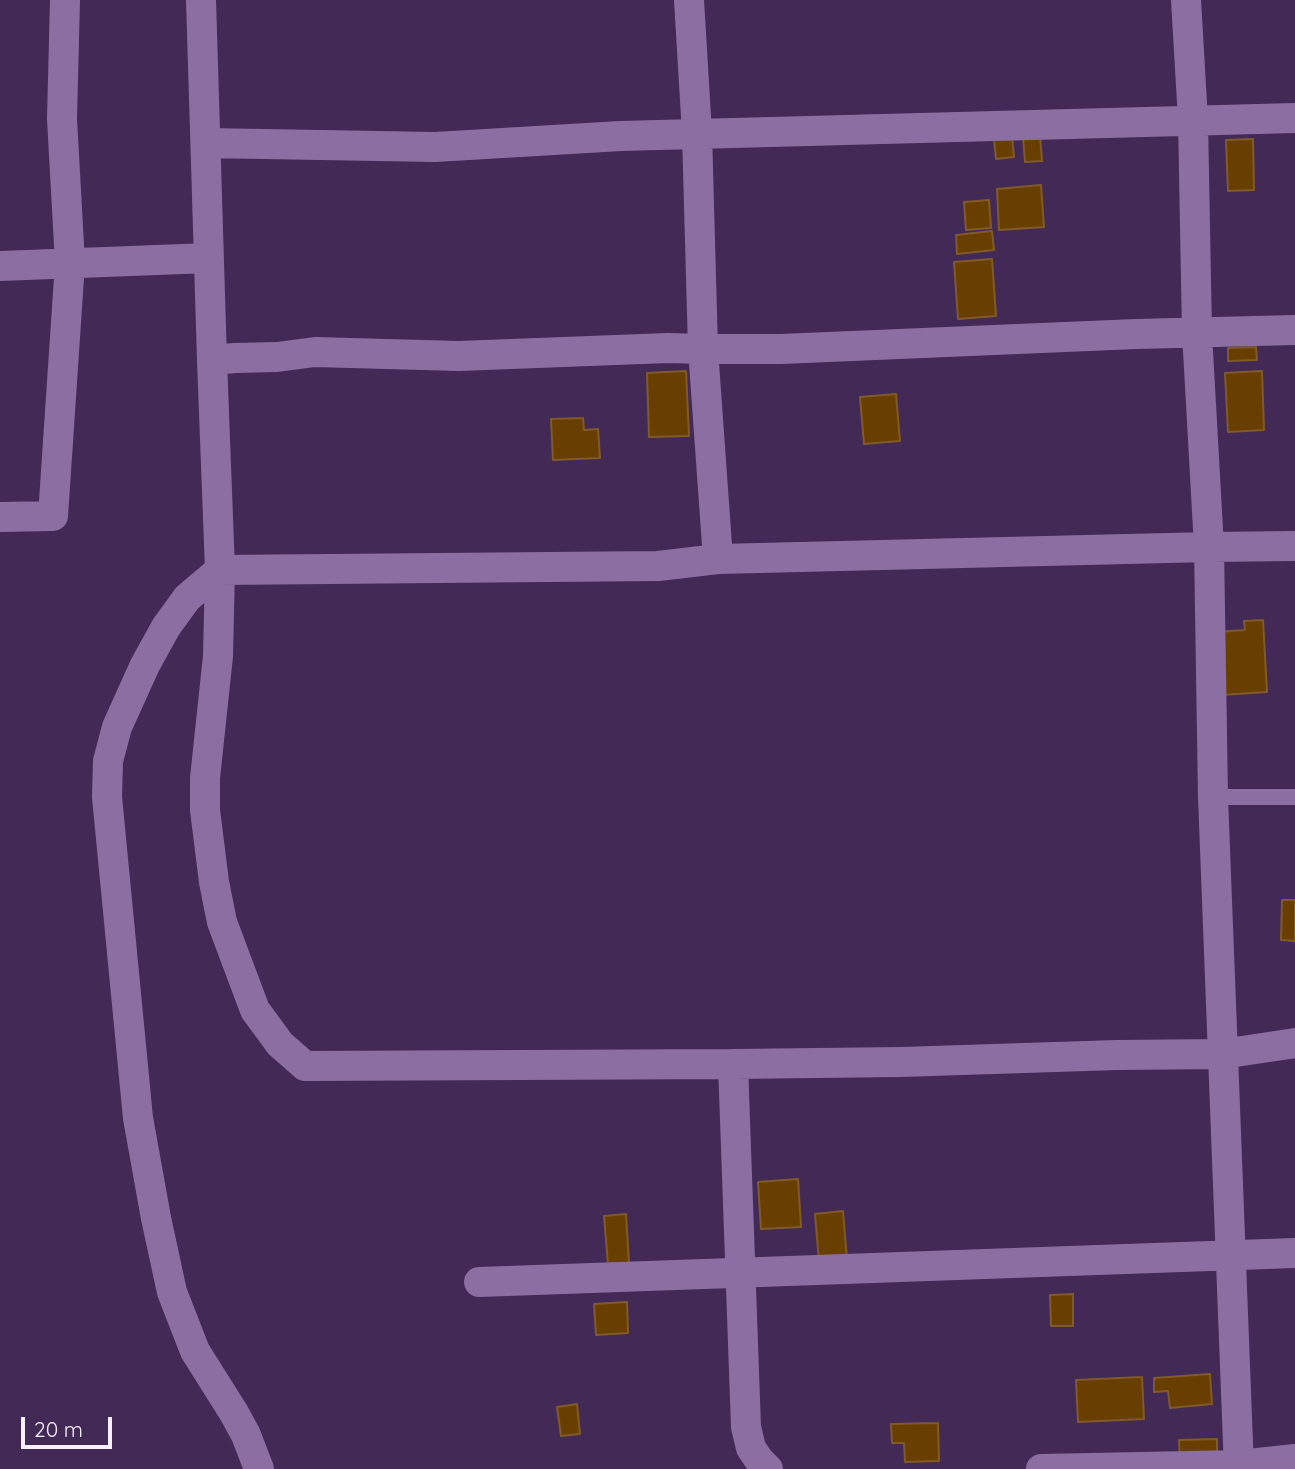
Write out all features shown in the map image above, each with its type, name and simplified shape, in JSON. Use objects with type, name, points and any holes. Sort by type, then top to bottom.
[{"type":"street","points":[[0,517],[53,516],[70,263],[62,119],[65,0]]},
{"type":"street","points":[[201,0],[220,570],[218,656],[205,778],[208,841],[222,922],[255,1010],[280,1044],[305,1066],[733,1064],[1222,1054],[1295,1043]]},
{"type":"street","points":[[689,0],[697,133],[703,349],[718,559]]},
{"type":"street","points":[[1186,0],[1197,333],[1209,547],[1213,797],[1239,1467]]},
{"type":"street","points":[[206,143],[435,147],[697,133],[1295,118]]},
{"type":"street","points":[[0,266],[209,258]]},
{"type":"street","points":[[212,360],[315,352],[459,356],[668,348],[781,349],[1295,330]]},
{"type":"street","points":[[259,1469],[246,1435],[195,1351],[173,1292],[161,1243],[138,1118],[107,797],[108,761],[117,727],[145,665],[166,627],[187,598],[220,570],[658,566],[718,559],[1295,546]]},
{"type":"street","points":[[733,1064],[746,1427],[751,1448],[768,1469]]},
{"type":"street","points":[[479,1282],[1295,1252]]},
{"type":"street","points":[[1041,1469],[1239,1467],[1295,1459]]},
{"type":"lane","points":[[1213,797],[1295,797]]},
{"type":"building","points":[[1040,136],[1042,161],[1025,162],[1023,137]]},
{"type":"building","points":[[1012,137],[1014,157],[996,159],[994,139]]},
{"type":"building","points":[[1253,139],[1254,190],[1228,191],[1226,140]]},
{"type":"building","points":[[1041,185],[1044,227],[999,230],[997,189]]},
{"type":"building","points":[[989,200],[991,228],[966,230],[964,202]]},
{"type":"building","points":[[992,231],[994,250],[957,254],[956,235]]},
{"type":"building","points":[[992,259],[996,316],[958,319],[954,262]]},
{"type":"building","points":[[1256,347],[1257,360],[1228,361],[1228,348]]},
{"type":"building","points":[[686,371],[689,436],[649,437],[647,373]]},
{"type":"building","points":[[1262,371],[1264,430],[1228,432],[1225,373]]},
{"type":"building","points":[[896,394],[900,441],[864,444],[860,397]]},
{"type":"building","points":[[583,418],[584,430],[598,429],[600,458],[553,460],[551,419]]},
{"type":"building","points":[[1263,620],[1267,692],[1221,695],[1217,632],[1245,630],[1244,621]]},
{"type":"building","points":[[1282,900],[1295,900],[1295,941],[1281,940]]},
{"type":"building","points":[[798,1179],[801,1227],[761,1229],[758,1182]]},
{"type":"building","points":[[843,1211],[847,1260],[819,1262],[815,1214]]},
{"type":"building","points":[[626,1214],[629,1263],[608,1264],[604,1216]]},
{"type":"building","points":[[1073,1294],[1073,1326],[1051,1326],[1050,1295]]},
{"type":"building","points":[[627,1302],[628,1333],[596,1335],[594,1304]]},
{"type":"building","points":[[1210,1374],[1212,1404],[1170,1408],[1168,1391],[1154,1392],[1154,1378]]},
{"type":"building","points":[[1142,1377],[1144,1419],[1078,1422],[1076,1380]]},
{"type":"building","points":[[577,1404],[580,1434],[561,1436],[557,1407]]},
{"type":"building","points":[[938,1423],[939,1461],[905,1462],[904,1443],[892,1443],[891,1424]]},
{"type":"building","points":[[1217,1439],[1217,1459],[1180,1461],[1179,1440]]}]
